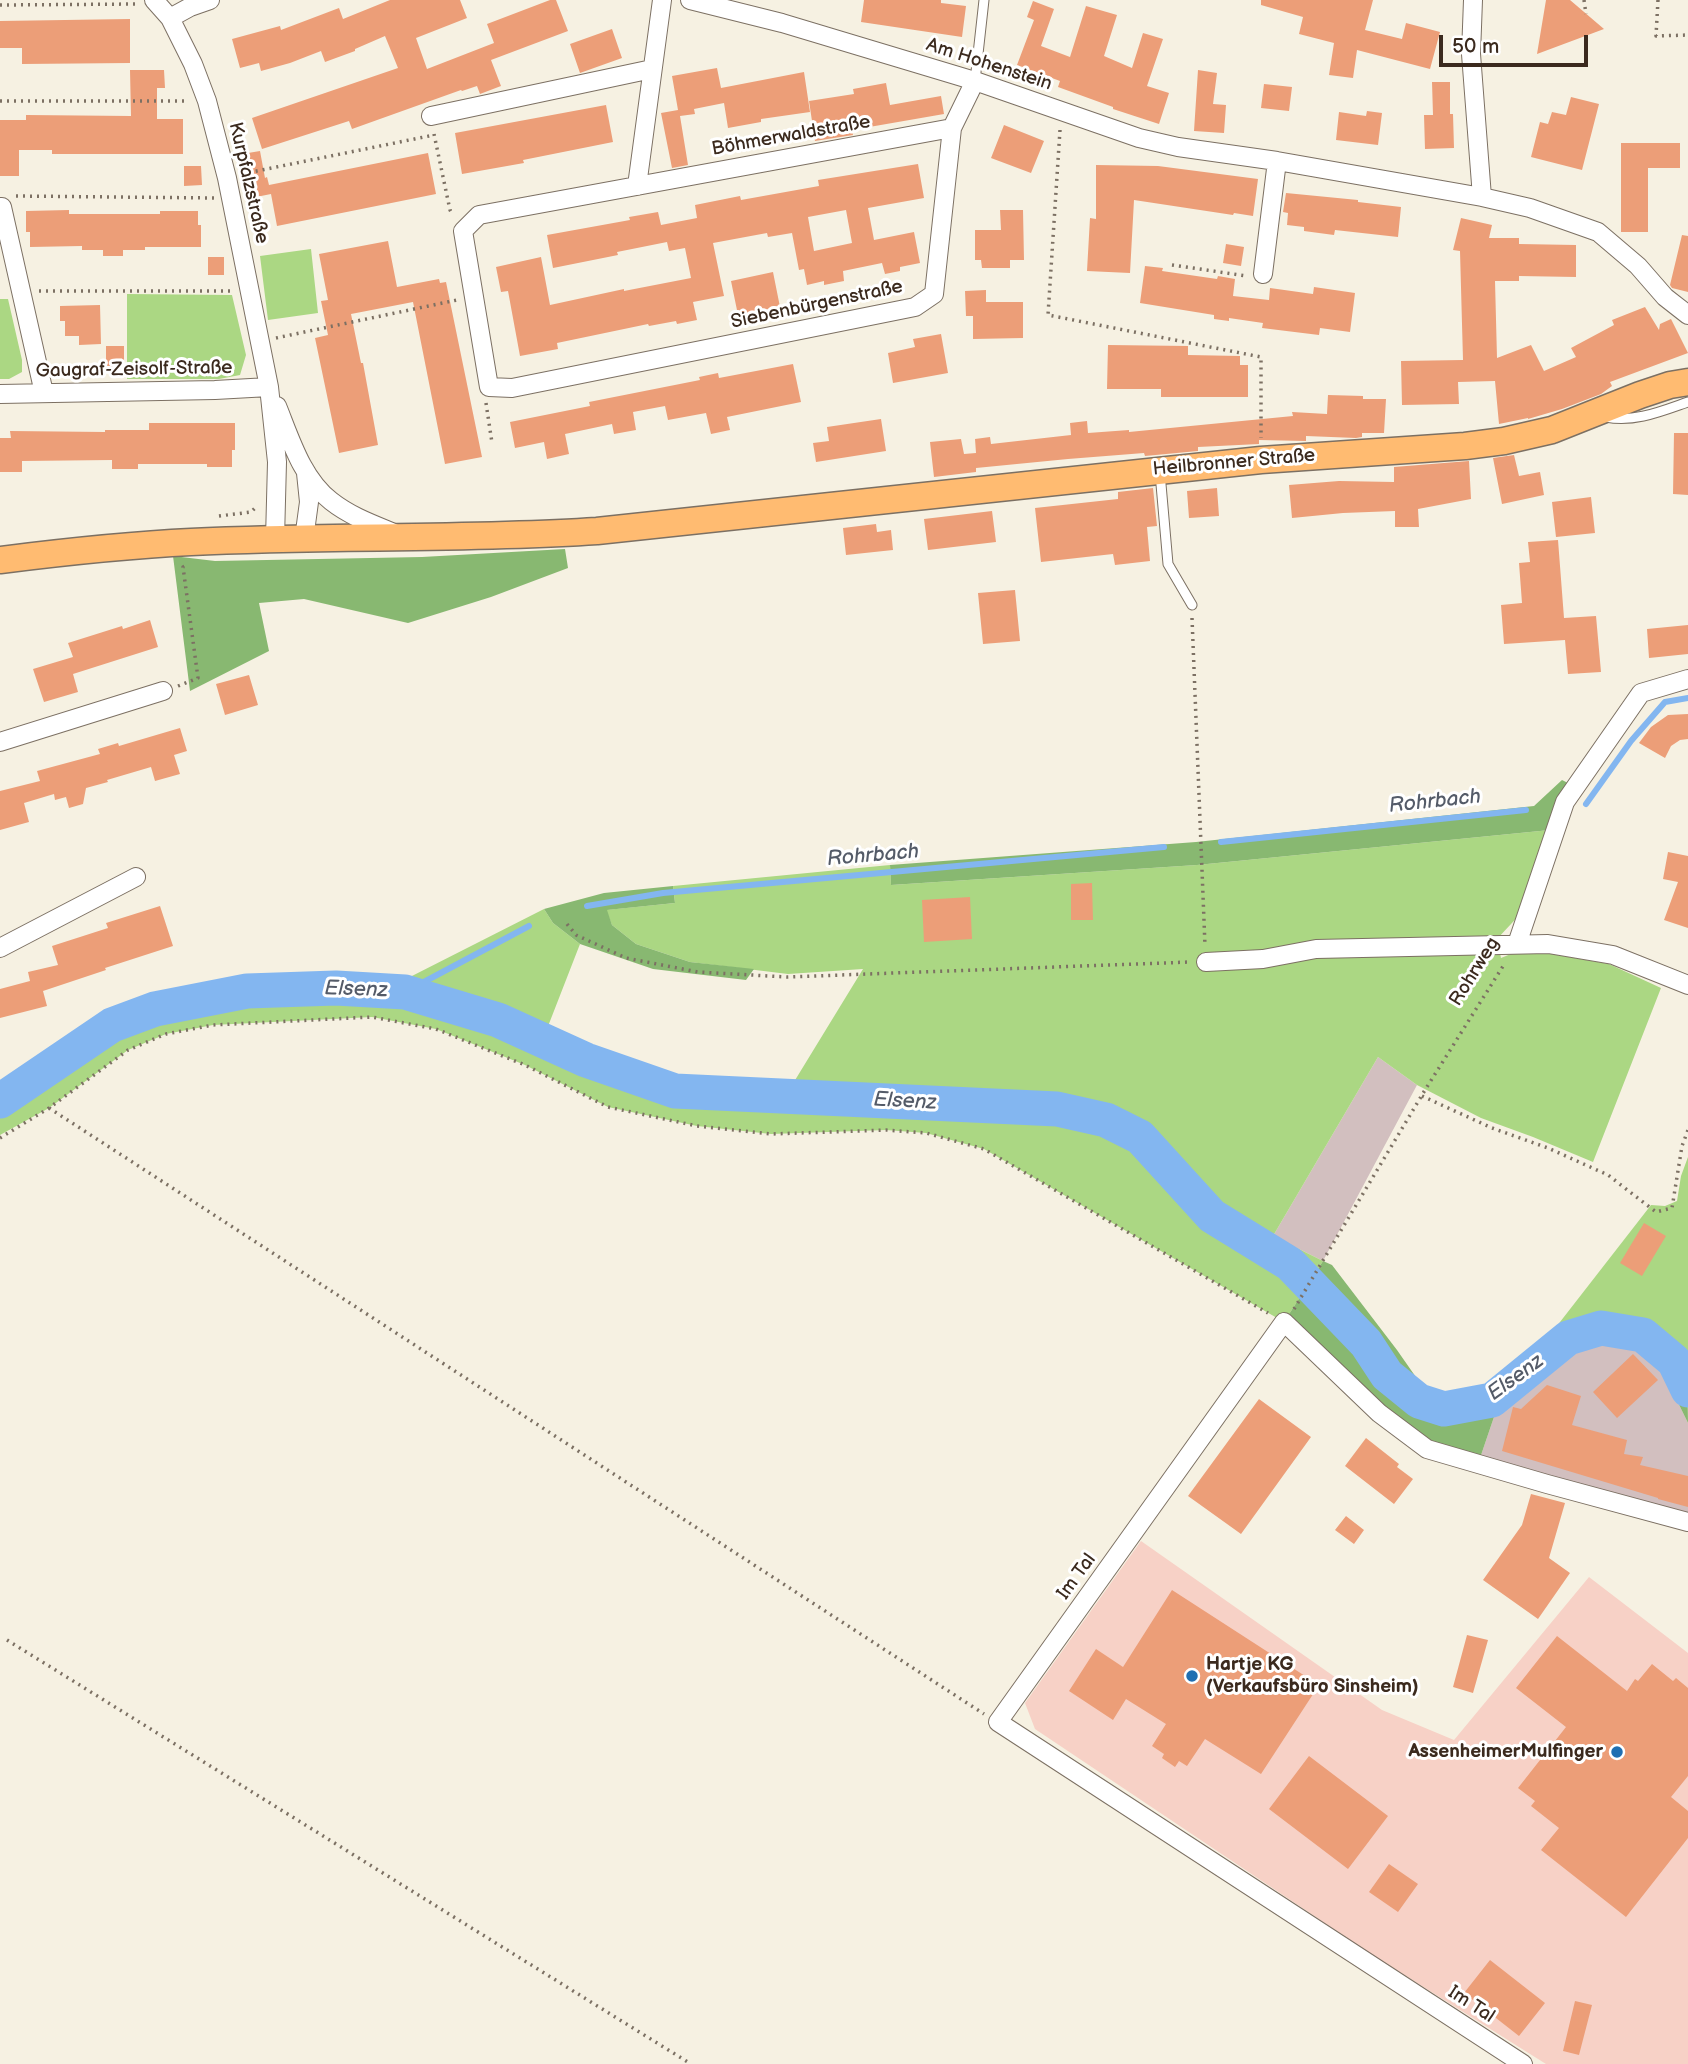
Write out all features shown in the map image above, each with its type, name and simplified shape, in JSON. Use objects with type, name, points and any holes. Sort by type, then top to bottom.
[{"type":"main road","name":"Heilbronner Straße","points":[[0,560],[109,546],[275,539],[570,533],[1159,470],[1294,457],[1465,446],[1504,441],[1552,430],[1640,395],[1688,382]]},
{"type":"street","name":"Kurpfalzstraße","points":[[154,0],[170,18],[193,64],[207,101],[227,178],[269,387],[277,462],[275,539]]},
{"type":"street","points":[[170,18],[210,0]]},
{"type":"street","points":[[637,186],[662,0]]},
{"type":"street","name":"Am Hohenstein","points":[[690,0],[782,23],[975,81],[1139,138],[1178,147],[1277,161],[1482,197],[1530,208],[1598,232],[1638,267],[1665,297],[1688,315]]},
{"type":"street","points":[[1473,0],[1471,54],[1482,197]]},
{"type":"street","points":[[430,116],[652,69]]},
{"type":"street","name":"Siebenbürgenstraße","points":[[489,387],[512,388],[915,307],[934,295],[952,128],[975,81]]},
{"type":"street","name":"Böhmerwaldstraße","points":[[463,231],[480,215],[952,128]]},
{"type":"street","points":[[1256,275],[1277,161]]},
{"type":"street","points":[[1,207],[44,393]]},
{"type":"street","points":[[463,231],[489,387]]},
{"type":"street","name":"Kurpfalzstraße","points":[[269,387],[306,472],[329,500],[357,518],[403,537]]},
{"type":"street","name":"Gaugraf-Zeisolf-Straße","points":[[0,394],[269,387]]},
{"type":"street","name":"Kurpfalzstraße","points":[[304,539],[309,502],[306,472]]},
{"type":"street","name":"Rohrweg","points":[[1517,944],[1565,802],[1641,694],[1688,679]]},
{"type":"street","points":[[0,743],[163,691]]},
{"type":"street","points":[[0,948],[136,877]]},
{"type":"street","points":[[1206,962],[1263,959],[1316,949],[1548,944],[1613,955],[1688,985]]},
{"type":"street","points":[[1284,1322],[1379,1413],[1427,1449],[1688,1522]]},
{"type":"street","name":"Im Tal","points":[[1284,1322],[998,1723],[1523,2064]]},
{"type":"lane","points":[[975,81],[984,0]]},
{"type":"lane","points":[[1594,415],[1614,419],[1643,417],[1688,402]]},
{"type":"lane","points":[[1159,470],[1168,564],[1192,605]]},
{"type":"path","points":[[1584,0],[1586,14]]},
{"type":"path","points":[[1658,0],[1656,36],[1688,35]]},
{"type":"path","points":[[0,5],[130,4]]},
{"type":"path","points":[[0,101],[187,101]]},
{"type":"path","points":[[1061,111],[1048,315],[1261,357],[1261,421]]},
{"type":"path","points":[[430,116],[450,210],[463,231]]},
{"type":"path","points":[[227,178],[434,135]]},
{"type":"path","points":[[1,207],[15,196],[212,198]]},
{"type":"path","points":[[1172,265],[1256,275]]},
{"type":"path","points":[[20,291],[226,291]]},
{"type":"path","points":[[260,341],[475,296]]},
{"type":"path","points":[[489,387],[485,398],[492,443]]},
{"type":"path","points":[[216,517],[251,512],[276,488]]},
{"type":"path","points":[[163,691],[198,678],[183,568]]},
{"type":"path","points":[[567,924],[576,935],[626,958],[698,972],[724,974],[787,977],[1206,962],[1192,605]]},
{"type":"path","name":"Rohrweg","points":[[1296,1306],[1517,944]]},
{"type":"path","points":[[0,1138],[49,1108],[128,1050],[166,1034],[213,1025],[372,1017],[436,1029],[525,1065],[608,1107],[697,1126],[771,1134],[886,1130],[926,1133],[984,1149],[1284,1322]]},
{"type":"path","points":[[1422,1096],[1608,1175],[1656,1212],[1672,1208],[1682,1146],[1688,1130]]},
{"type":"path","points":[[49,1108],[998,1723]]},
{"type":"path","points":[[7,1640],[691,2064]]},
{"type":"shaded area","points":[[1378,1057],[1417,1085],[1323,1261],[1273,1236]]},
{"type":"shaded area","points":[[1593,1338],[1639,1341],[1660,1366],[1688,1423],[1688,1528],[1478,1464],[1495,1414],[1509,1398]]},
{"type":"shaded area","points":[[1141,1541],[1382,1710],[1454,1740],[1589,1577],[1688,1653],[1688,2064],[1546,2064],[1371,1954],[1035,1729],[1025,1703]]},
{"type":"green space","points":[[311,249],[318,313],[268,320],[260,256]]},
{"type":"green space","points":[[127,294],[232,295],[246,355],[240,375],[219,379],[127,379]]},
{"type":"green space","points":[[0,299],[8,299],[22,360],[22,372],[9,379],[0,379]]},
{"type":"green space","points":[[565,549],[568,568],[491,597],[408,623],[304,599],[259,603],[269,651],[190,691],[173,556],[215,561],[422,557]]},
{"type":"green space","points":[[1562,780],[1570,784],[1550,830],[1197,865],[891,885],[890,865],[1196,842],[1534,806]]},
{"type":"green space","points":[[1550,830],[1525,909],[1497,939],[1501,958],[1523,949],[1609,964],[1661,988],[1593,1162],[1481,1118],[1417,1085],[1378,1057],[1273,1236],[1323,1261],[1284,1322],[984,1149],[926,1133],[886,1130],[771,1134],[697,1126],[608,1107],[525,1065],[436,1029],[372,1017],[213,1025],[166,1034],[128,1050],[49,1108],[0,1135],[0,1096],[112,1020],[166,1003],[212,994],[339,979],[406,979],[544,909],[553,923],[580,944],[545,1034],[688,1082],[789,1090],[863,969],[788,974],[690,962],[636,944],[612,925],[606,910],[675,903],[673,886],[890,865],[891,885],[1197,865]]},
{"type":"green space","points":[[673,886],[675,903],[607,910],[612,925],[636,944],[690,962],[754,969],[746,980],[653,969],[580,944],[553,923],[544,909],[604,893]]},
{"type":"green space","points":[[1688,1157],[1688,1362],[1667,1337],[1553,1331],[1651,1205],[1665,1206],[1677,1201],[1681,1176]]},
{"type":"green space","points":[[1323,1261],[1332,1265],[1434,1403],[1472,1401],[1553,1331],[1594,1316],[1619,1318],[1646,1325],[1667,1337],[1687,1359],[1688,1423],[1660,1366],[1639,1341],[1593,1338],[1509,1398],[1495,1414],[1478,1464],[1427,1449],[1284,1322]]},
{"type":"building","points":[[390,0],[460,0],[467,18],[416,38],[427,69],[494,43],[487,24],[550,0],[556,0],[568,31],[491,60],[501,86],[480,94],[477,86],[461,90],[352,129],[349,121],[262,149],[252,118],[398,68],[385,36],[325,62],[321,51],[261,71],[259,63],[240,68],[232,39],[280,26],[281,30],[339,8],[343,19]]},
{"type":"building","points":[[864,0],[941,0],[941,3],[966,6],[962,37],[861,22]]},
{"type":"building","points":[[1261,0],[1373,0],[1365,30],[1402,39],[1406,23],[1440,32],[1430,69],[1357,50],[1353,78],[1329,75],[1334,43],[1299,34],[1303,17],[1261,5]]},
{"type":"building","points":[[1546,0],[1570,0],[1604,29],[1537,54]]},
{"type":"building","points":[[1033,1],[1054,9],[1041,46],[1070,57],[1086,6],[1117,15],[1104,56],[1132,68],[1143,33],[1163,39],[1147,86],[1169,93],[1159,124],[1058,87],[1060,81],[1017,65],[1034,20],[1027,17]]},
{"type":"building","points":[[130,19],[130,63],[22,64],[22,48],[0,48],[0,21]]},
{"type":"building","points":[[612,29],[622,58],[580,73],[570,44]]},
{"type":"building","points":[[717,68],[721,88],[804,72],[810,112],[761,119],[761,122],[728,128],[724,103],[694,109],[695,114],[680,116],[688,165],[672,168],[661,113],[678,110],[672,76]]},
{"type":"building","points":[[130,70],[164,70],[165,88],[157,88],[157,119],[183,119],[183,154],[52,154],[52,150],[19,150],[19,176],[0,176],[0,120],[26,120],[26,115],[131,116]]},
{"type":"building","points":[[1198,70],[1217,73],[1213,104],[1226,105],[1224,133],[1194,131]]},
{"type":"building","points":[[1432,82],[1450,82],[1454,148],[1425,149],[1424,115],[1433,115]]},
{"type":"building","points":[[886,83],[890,105],[941,96],[944,114],[852,130],[853,135],[815,141],[809,101],[854,94],[853,89]]},
{"type":"building","points":[[1264,84],[1292,87],[1289,111],[1261,108]]},
{"type":"building","points":[[1571,97],[1599,104],[1582,170],[1531,157],[1540,122],[1548,124],[1552,112],[1566,115]]},
{"type":"building","points":[[606,105],[613,142],[462,174],[455,133]]},
{"type":"building","points":[[1367,111],[1382,113],[1378,145],[1336,140],[1339,112],[1366,116]]},
{"type":"building","points":[[1004,125],[1044,141],[1031,173],[991,158]]},
{"type":"building","points":[[1621,143],[1680,143],[1680,168],[1648,168],[1648,232],[1621,232]]},
{"type":"building","points":[[260,151],[269,185],[428,153],[436,194],[277,226],[271,194],[251,198],[242,154]]},
{"type":"building","points":[[918,164],[924,198],[868,208],[874,240],[914,232],[920,263],[900,267],[900,271],[885,274],[882,263],[843,271],[844,281],[824,285],[824,281],[807,285],[804,269],[799,270],[792,233],[768,237],[767,233],[713,243],[724,296],[693,302],[697,320],[677,324],[676,321],[648,324],[557,343],[558,349],[520,356],[508,291],[501,292],[496,267],[541,257],[550,305],[691,278],[685,248],[669,251],[667,242],[553,268],[547,235],[630,220],[629,217],[658,212],[661,225],[697,218],[695,205],[819,186],[818,180]],"holes":[[[846,210],[852,243],[814,251],[808,217]]]},
{"type":"building","points":[[1096,165],[1158,166],[1258,179],[1253,216],[1134,200],[1130,273],[1087,271],[1090,218],[1096,219]]},
{"type":"building","points":[[184,166],[201,166],[202,185],[184,186]]},
{"type":"building","points":[[1286,193],[1401,207],[1398,237],[1335,230],[1334,235],[1304,231],[1304,227],[1287,225],[1288,213],[1283,212]]},
{"type":"building","points":[[69,210],[69,214],[160,214],[160,211],[198,211],[201,247],[145,247],[145,250],[123,250],[123,256],[103,256],[103,250],[82,250],[82,246],[30,247],[30,232],[26,232],[26,211]]},
{"type":"building","points":[[1000,210],[1023,210],[1024,260],[1010,260],[1010,268],[982,268],[981,260],[975,260],[975,230],[1001,230]]},
{"type":"building","points":[[1461,218],[1492,225],[1489,238],[1519,238],[1519,244],[1576,245],[1576,277],[1519,276],[1519,281],[1495,281],[1497,358],[1531,345],[1544,371],[1576,357],[1571,348],[1614,325],[1612,320],[1645,307],[1659,330],[1660,324],[1671,319],[1688,353],[1610,382],[1612,386],[1601,394],[1528,419],[1499,424],[1495,381],[1458,382],[1459,404],[1402,405],[1401,361],[1463,360],[1460,251],[1453,250]]},
{"type":"building","points":[[1682,235],[1688,236],[1688,292],[1670,285]]},
{"type":"building","points":[[388,241],[397,287],[439,279],[440,283],[446,282],[482,457],[445,464],[413,302],[351,314],[378,445],[339,453],[315,338],[328,335],[321,301],[328,300],[319,254]]},
{"type":"building","points":[[1226,244],[1244,247],[1241,266],[1223,263]]},
{"type":"building","points":[[208,257],[224,257],[224,275],[208,275]]},
{"type":"building","points":[[1145,266],[1217,279],[1218,276],[1235,279],[1233,296],[1269,300],[1270,288],[1313,294],[1314,287],[1355,293],[1350,332],[1320,328],[1319,335],[1262,328],[1263,323],[1229,318],[1229,321],[1214,319],[1214,315],[1140,303]]},
{"type":"building","points":[[773,272],[780,307],[738,315],[731,281]]},
{"type":"building","points":[[986,290],[986,302],[1023,302],[1023,338],[973,339],[973,316],[966,316],[965,291]]},
{"type":"building","points":[[100,305],[101,344],[79,345],[79,336],[65,336],[65,321],[60,321],[60,306]]},
{"type":"building","points":[[941,334],[948,373],[893,383],[888,353],[915,347],[913,339]]},
{"type":"building","points":[[1108,345],[1188,346],[1188,355],[1240,356],[1240,365],[1248,365],[1248,397],[1161,397],[1161,389],[1107,389]]},
{"type":"building","points":[[106,346],[124,346],[124,368],[106,368]]},
{"type":"building","points":[[793,364],[801,402],[727,417],[730,430],[711,434],[706,413],[668,420],[665,406],[633,412],[636,430],[614,434],[612,424],[565,434],[569,454],[547,459],[544,442],[515,448],[510,422],[590,406],[589,402],[700,380],[699,377],[718,373],[719,378]]},
{"type":"building","points":[[1328,395],[1386,399],[1384,433],[1362,433],[1362,437],[1356,438],[1306,436],[1306,441],[1259,440],[1259,444],[1198,447],[1198,451],[1145,456],[1144,453],[976,468],[976,472],[934,477],[930,442],[961,439],[964,454],[976,453],[975,439],[990,437],[991,444],[1071,435],[1070,423],[1087,421],[1088,433],[1129,432],[1293,416],[1292,412],[1327,414]]},
{"type":"building","points":[[881,419],[886,451],[816,462],[813,443],[829,441],[827,427]]},
{"type":"building","points":[[149,423],[235,423],[232,467],[207,467],[207,464],[138,464],[138,469],[112,469],[112,460],[22,461],[22,472],[0,472],[0,438],[11,438],[10,431],[149,430]]},
{"type":"building","points":[[1674,433],[1688,433],[1688,495],[1673,494]]},
{"type":"building","points":[[1514,455],[1519,476],[1540,472],[1544,495],[1502,504],[1493,458]]},
{"type":"building","points":[[1469,461],[1471,499],[1418,509],[1419,527],[1395,527],[1395,511],[1292,518],[1289,485],[1339,481],[1394,482],[1394,467]]},
{"type":"building","points":[[1153,488],[1157,526],[1147,527],[1150,561],[1115,565],[1113,554],[1041,562],[1035,508],[1118,499],[1118,492]]},
{"type":"building","points":[[1217,488],[1219,516],[1189,518],[1187,491]]},
{"type":"building","points":[[1591,497],[1595,533],[1556,537],[1552,502]]},
{"type":"building","points":[[992,511],[996,542],[928,550],[924,519]]},
{"type":"building","points":[[876,524],[877,532],[891,530],[893,550],[846,555],[843,528]]},
{"type":"building","points":[[1558,540],[1564,618],[1596,616],[1601,672],[1568,674],[1565,640],[1504,644],[1501,605],[1522,603],[1519,563],[1530,562],[1528,542]]},
{"type":"building","points":[[1015,590],[1020,641],[983,644],[978,593]]},
{"type":"building","points":[[150,620],[158,647],[73,674],[78,692],[44,702],[33,669],[73,657],[68,643]]},
{"type":"building","points":[[1688,625],[1688,654],[1649,658],[1647,629]]},
{"type":"building","points":[[249,675],[258,705],[225,715],[216,684]]},
{"type":"building","points":[[1688,714],[1688,739],[1680,740],[1671,746],[1665,758],[1639,743],[1651,727],[1668,715]]},
{"type":"building","points":[[180,728],[187,751],[174,755],[180,774],[155,781],[151,767],[107,780],[108,782],[86,788],[83,804],[69,808],[66,797],[55,800],[54,794],[24,803],[29,822],[0,830],[0,791],[40,781],[37,771],[100,754],[98,749],[118,743],[119,746]]},
{"type":"building","points":[[1668,852],[1688,856],[1688,928],[1664,920],[1678,882],[1663,879]]},
{"type":"building","points":[[1092,883],[1093,920],[1071,920],[1071,884]]},
{"type":"building","points":[[970,897],[972,939],[924,942],[922,900]]},
{"type":"building","points":[[160,906],[173,946],[43,991],[47,1006],[0,1018],[0,989],[30,981],[28,972],[58,965],[52,946],[108,928],[106,923]]},
{"type":"building","points":[[1644,1223],[1666,1236],[1642,1276],[1620,1263]]},
{"type":"building","points":[[1633,1354],[1658,1380],[1617,1418],[1593,1392]]},
{"type":"building","points":[[1547,1385],[1581,1396],[1572,1425],[1627,1440],[1624,1454],[1643,1457],[1640,1465],[1688,1476],[1688,1507],[1502,1451],[1513,1407],[1521,1409]]},
{"type":"building","points":[[1259,1399],[1311,1437],[1241,1534],[1188,1496]]},
{"type":"building","points":[[1366,1438],[1399,1464],[1397,1467],[1413,1479],[1394,1504],[1345,1466]]},
{"type":"building","points":[[1531,1494],[1565,1503],[1549,1558],[1570,1573],[1538,1619],[1483,1580],[1522,1525]]},
{"type":"building","points":[[1346,1516],[1364,1530],[1354,1544],[1335,1530]]},
{"type":"building","name":"Hartje KG (Verkaufsbüro Sinsheim)","points":[[1172,1590],[1319,1685],[1261,1774],[1205,1739],[1187,1766],[1179,1761],[1175,1767],[1162,1758],[1164,1754],[1152,1746],[1166,1724],[1126,1699],[1113,1720],[1069,1691],[1096,1649],[1123,1667]]},
{"type":"building","points":[[1467,1635],[1488,1640],[1473,1693],[1453,1687]]},
{"type":"building","name":"AssenheimerMulfinger","points":[[1557,1636],[1627,1691],[1635,1679],[1638,1681],[1652,1664],[1673,1681],[1676,1678],[1688,1688],[1688,1776],[1671,1797],[1688,1811],[1688,1838],[1626,1917],[1541,1850],[1559,1828],[1531,1806],[1535,1801],[1518,1788],[1566,1727],[1516,1688]]},
{"type":"building","points":[[1309,1756],[1388,1816],[1348,1869],[1269,1809]]},
{"type":"building","points":[[1389,1864],[1418,1884],[1398,1912],[1369,1892]]},
{"type":"building","points":[[1490,1960],[1545,2003],[1519,2036],[1464,1993]]},
{"type":"building","points":[[1575,2001],[1592,2005],[1579,2055],[1563,2051]]},
{"type":"waterway","name":"Rohrbach","points":[[1586,804],[1631,741],[1665,702],[1688,698]]},
{"type":"waterway","name":"Rohrbach","points":[[1221,842],[1526,810]]},
{"type":"waterway","name":"Rohrbach","points":[[587,906],[663,893],[1164,847]]},
{"type":"waterway","name":"Rohrbach","points":[[405,992],[529,926]]},
{"type":"waterway","name":"Elsenz","points":[[0,1101],[112,1025],[155,1009],[247,991],[336,988],[405,992],[498,1020],[586,1060],[675,1091],[1057,1109],[1106,1120],[1140,1137],[1212,1216],[1290,1264],[1366,1343],[1387,1375],[1419,1401],[1444,1409],[1492,1400],[1568,1338],[1601,1328],[1643,1335],[1674,1361],[1688,1390]]},
{"type":"place","name":"Hartje KG (Verkaufsbüro Sinsheim)","points":[[1192,1676]]},
{"type":"place","name":"AssenheimerMulfinger","points":[[1617,1752]]}]
